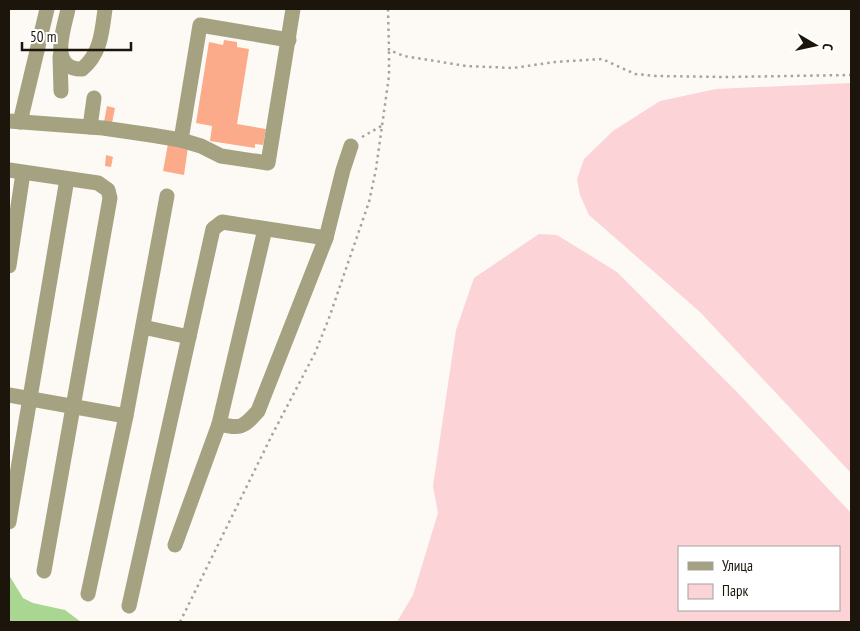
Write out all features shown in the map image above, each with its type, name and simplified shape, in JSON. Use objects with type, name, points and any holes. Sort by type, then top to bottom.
[{"type":"street","points":[[47,9],[14,121],[90,127],[181,140],[201,146],[221,156],[268,163],[293,9]]},
{"type":"street","points":[[61,91],[60,47],[68,9]]},
{"type":"street","points":[[60,56],[65,64],[73,69],[82,69],[86,65],[94,56],[100,42],[105,9]]},
{"type":"street","points":[[181,140],[200,25],[289,40]]},
{"type":"street","points":[[90,127],[94,98]]},
{"type":"street","points":[[219,424],[237,428],[246,424],[258,411],[326,238],[351,146]]},
{"type":"street","points":[[9,266],[16,171],[98,183],[108,190],[110,198],[44,571]]},
{"type":"street","points":[[9,522],[67,179]]},
{"type":"street","points":[[88,594],[126,416],[167,196]]},
{"type":"street","points":[[129,606],[213,229],[222,222],[326,238]]},
{"type":"street","points":[[175,545],[219,424],[265,229]]},
{"type":"street","points":[[143,327],[189,337]]},
{"type":"street","points":[[9,395],[126,416]]},
{"type":"path","points":[[180,622],[314,353],[369,202],[390,76],[388,9]]},
{"type":"path","points":[[389,50],[404,56],[466,66],[514,68],[555,62],[602,60],[635,74],[656,76],[851,75]]},
{"type":"path","points":[[351,146],[362,136],[383,125]]},
{"type":"green space","points":[[851,83],[851,473],[700,312],[589,215],[580,195],[577,179],[584,159],[613,131],[660,101],[716,89]]},
{"type":"green space","points":[[539,234],[557,235],[617,272],[736,391],[851,513],[851,622],[397,622],[413,595],[438,513],[433,486],[456,330],[474,278]]},
{"type":"shaded area","points":[[9,575],[23,598],[33,603],[65,610],[81,622],[9,622]]},
{"type":"building","points":[[224,40],[237,42],[237,47],[249,49],[237,124],[266,129],[263,145],[255,144],[255,148],[210,141],[212,126],[196,123],[209,42],[223,45]]},
{"type":"building","points":[[107,106],[115,108],[112,123],[104,122]]},
{"type":"building","points":[[168,144],[188,147],[184,175],[163,171]]},
{"type":"building","points":[[106,155],[113,157],[111,167],[105,166]]}]
